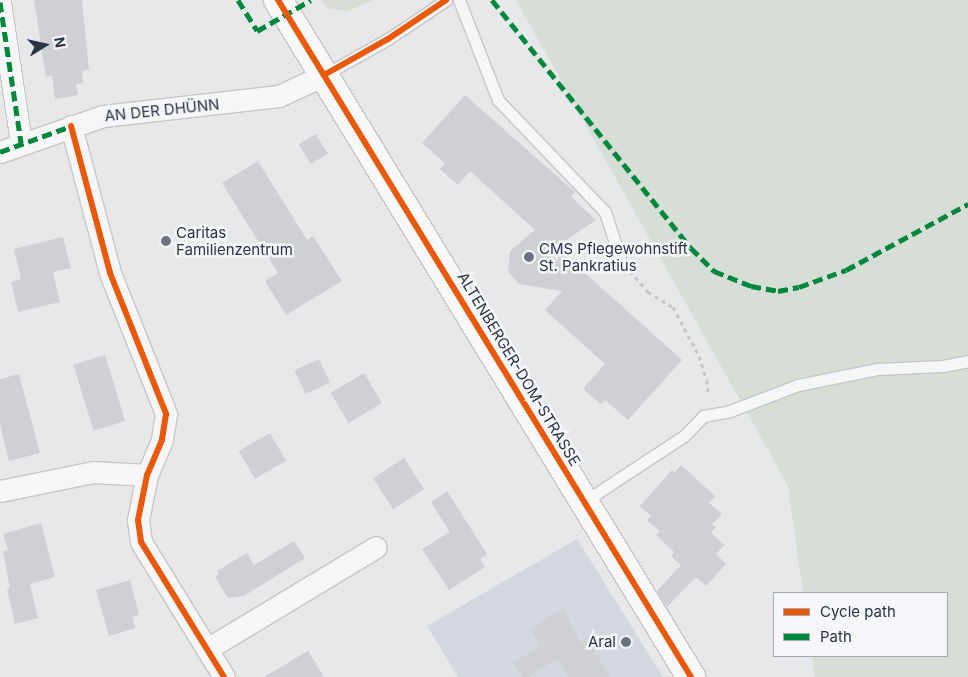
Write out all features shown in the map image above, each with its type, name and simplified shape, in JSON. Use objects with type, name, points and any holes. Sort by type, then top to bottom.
[{"type":"main road","name":"ALTENBERGER-DOM-STRASSE","points":[[278,0],[691,677]]},
{"type":"street","points":[[0,2],[4,55],[21,142]]},
{"type":"street","name":"AN DER DHÜNN","points":[[0,152],[21,142],[103,116],[279,96],[324,75]]},
{"type":"street","points":[[71,126],[110,273],[166,414],[162,440],[147,475],[138,520],[141,542],[224,677]]},
{"type":"street","points":[[0,491],[94,472],[147,475]]},
{"type":"street","points":[[207,648],[376,547]]},
{"type":"lane","points":[[324,75],[388,39],[446,0]]},
{"type":"lane","points":[[459,0],[498,100],[604,212],[620,258]]},
{"type":"lane","points":[[585,501],[684,436],[703,416],[730,410],[798,385],[877,370],[944,366],[968,361]]},
{"type":"path","points":[[620,258],[648,292],[673,307],[699,356],[707,380],[708,402],[703,416]]},
{"type":"shaded area","points":[[321,0],[373,0],[347,11],[326,8]]},
{"type":"shaded area","points":[[516,0],[968,0],[968,677],[815,677],[812,657],[948,657],[948,592],[803,592],[788,486]]},
{"type":"shaded area","points":[[577,539],[663,677],[458,677],[427,626]]},
{"type":"building","points":[[34,0],[82,0],[89,70],[82,71],[83,83],[76,84],[78,95],[55,99],[52,76],[46,77]]},
{"type":"building","name":"CMS Pflegewohnstift St. Pankratius","points":[[465,95],[575,192],[571,197],[596,220],[556,247],[682,360],[628,420],[605,400],[601,404],[583,389],[605,364],[545,310],[562,291],[519,284],[508,271],[510,251],[535,230],[470,171],[458,185],[440,169],[445,163],[422,143]]},
{"type":"building","points":[[316,134],[328,154],[311,164],[299,144]]},
{"type":"building","points":[[258,161],[307,240],[313,236],[342,281],[286,315],[265,281],[278,273],[222,183]]},
{"type":"building","points":[[63,237],[71,268],[53,272],[60,302],[18,312],[11,282],[21,279],[14,249]]},
{"type":"building","points":[[105,355],[125,421],[94,431],[73,365]]},
{"type":"building","points":[[319,359],[330,383],[306,394],[295,370]]},
{"type":"building","points":[[364,373],[382,403],[349,423],[331,393]]},
{"type":"building","points":[[19,374],[40,453],[9,461],[0,424],[0,379]]},
{"type":"building","points":[[270,433],[286,461],[255,479],[239,451]]},
{"type":"building","points":[[404,458],[424,489],[393,509],[373,478]]},
{"type":"building","points":[[681,465],[715,496],[709,503],[722,514],[712,524],[716,527],[711,533],[724,545],[716,554],[726,564],[706,586],[696,577],[667,607],[657,591],[681,565],[671,556],[674,552],[656,535],[660,531],[647,521],[651,516],[640,506],[672,470],[675,472]]},
{"type":"building","points":[[447,491],[487,554],[480,559],[485,567],[449,590],[422,549],[450,532],[431,502]]},
{"type":"building","points":[[41,523],[55,577],[30,584],[38,618],[15,624],[7,589],[10,588],[3,551],[8,550],[3,534]]},
{"type":"building","points":[[294,541],[305,558],[244,596],[228,598],[215,577],[219,574],[217,571],[247,553],[254,565]]},
{"type":"building","points":[[130,580],[139,615],[132,617],[135,628],[109,636],[96,590]]},
{"type":"building","points":[[563,609],[581,644],[588,640],[610,677],[569,677],[558,658],[528,677],[522,677],[513,663],[540,646],[530,629]]},
{"type":"building","points":[[308,651],[324,677],[264,677]]},
{"type":"marked path","points":[[238,0],[257,31],[311,0]]},
{"type":"marked path","points":[[492,0],[691,248],[714,271],[751,286],[778,291],[799,287],[846,270],[968,204]]},
{"type":"marked path","points":[[0,2],[21,143]]},
{"type":"marked path","points":[[0,152],[71,126]]},
{"type":"cycle path","points":[[278,0],[691,677]]},
{"type":"cycle path","points":[[324,75],[388,39],[446,0]]},
{"type":"cycle path","points":[[71,126],[110,273],[166,414],[162,440],[147,475],[138,520],[141,542],[224,677]]},
{"type":"place","name":"Caritas Familienzentrum","points":[[166,241]]},
{"type":"place","name":"CMS Pflegewohnstift St. Pankratius","points":[[529,257]]},
{"type":"place","name":"Aral","points":[[626,642]]}]
